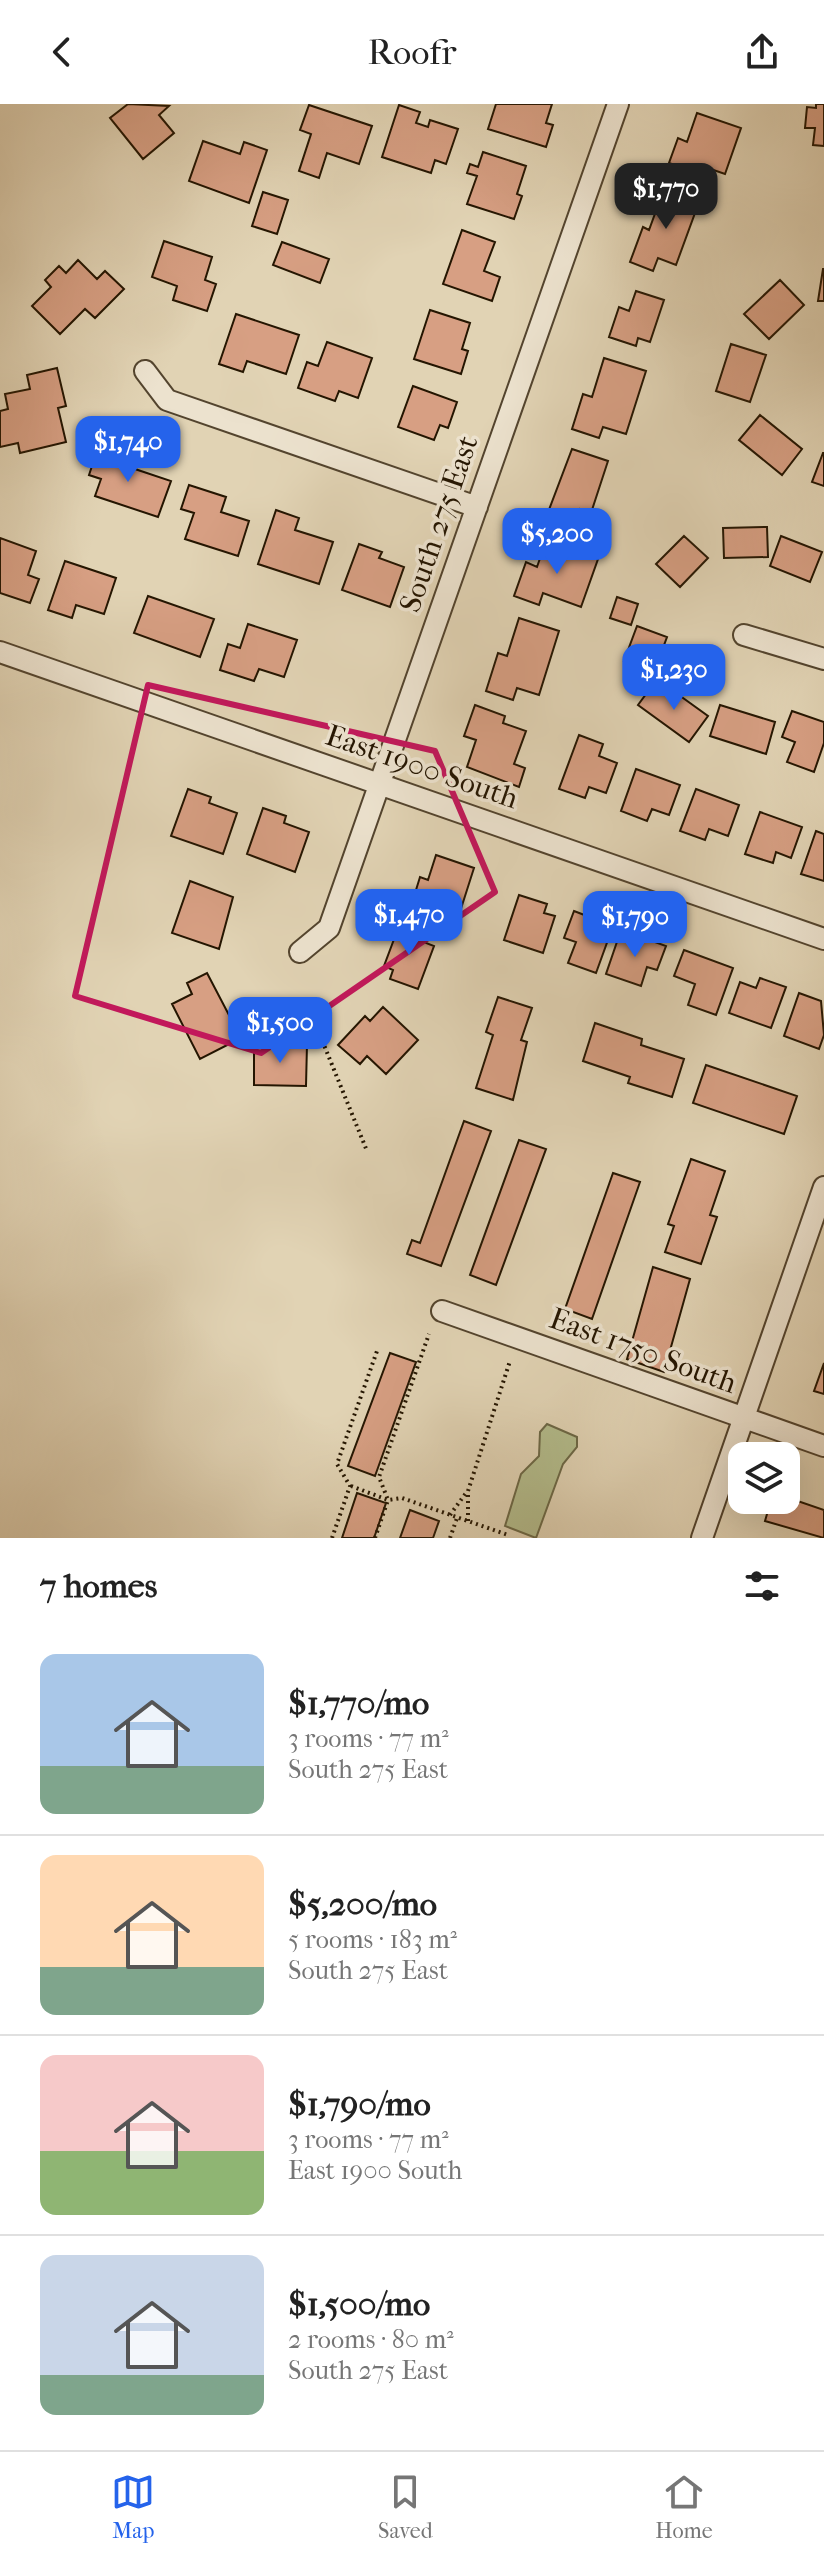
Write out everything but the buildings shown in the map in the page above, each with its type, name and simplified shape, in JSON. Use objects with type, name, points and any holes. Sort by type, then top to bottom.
[{"type":"street","name":"South 275 East","points":[[300,952],[329,928],[618,104]]},
{"type":"street","points":[[145,371],[167,400],[477,507]]},
{"type":"street","points":[[744,635],[824,659]]},
{"type":"street","name":"East 1900 South","points":[[0,652],[824,939]]},
{"type":"street","points":[[702,1538],[824,1187]]},
{"type":"street","name":"East 1750 South","points":[[442,1311],[824,1446]]},
{"type":"path","points":[[311,1013],[367,1151]]},
{"type":"path","points":[[375,1538],[388,1500],[379,1477],[429,1334]]},
{"type":"path","points":[[377,1351],[337,1464],[350,1486],[388,1500],[402,1498],[508,1535]]},
{"type":"path","points":[[468,1521],[468,1491],[510,1361]]},
{"type":"path","points":[[332,1538],[350,1486]]},
{"type":"path","points":[[449,1516],[468,1491]]},
{"type":"path","points":[[450,1538],[457,1518]]},
{"type":"highlighted area","points":[[148,685],[435,751],[495,892],[261,1053],[75,996]]},
{"type":"green space","points":[[547,1424],[577,1437],[577,1447],[563,1464],[536,1538],[505,1526],[521,1474],[539,1456],[540,1432]]}]
